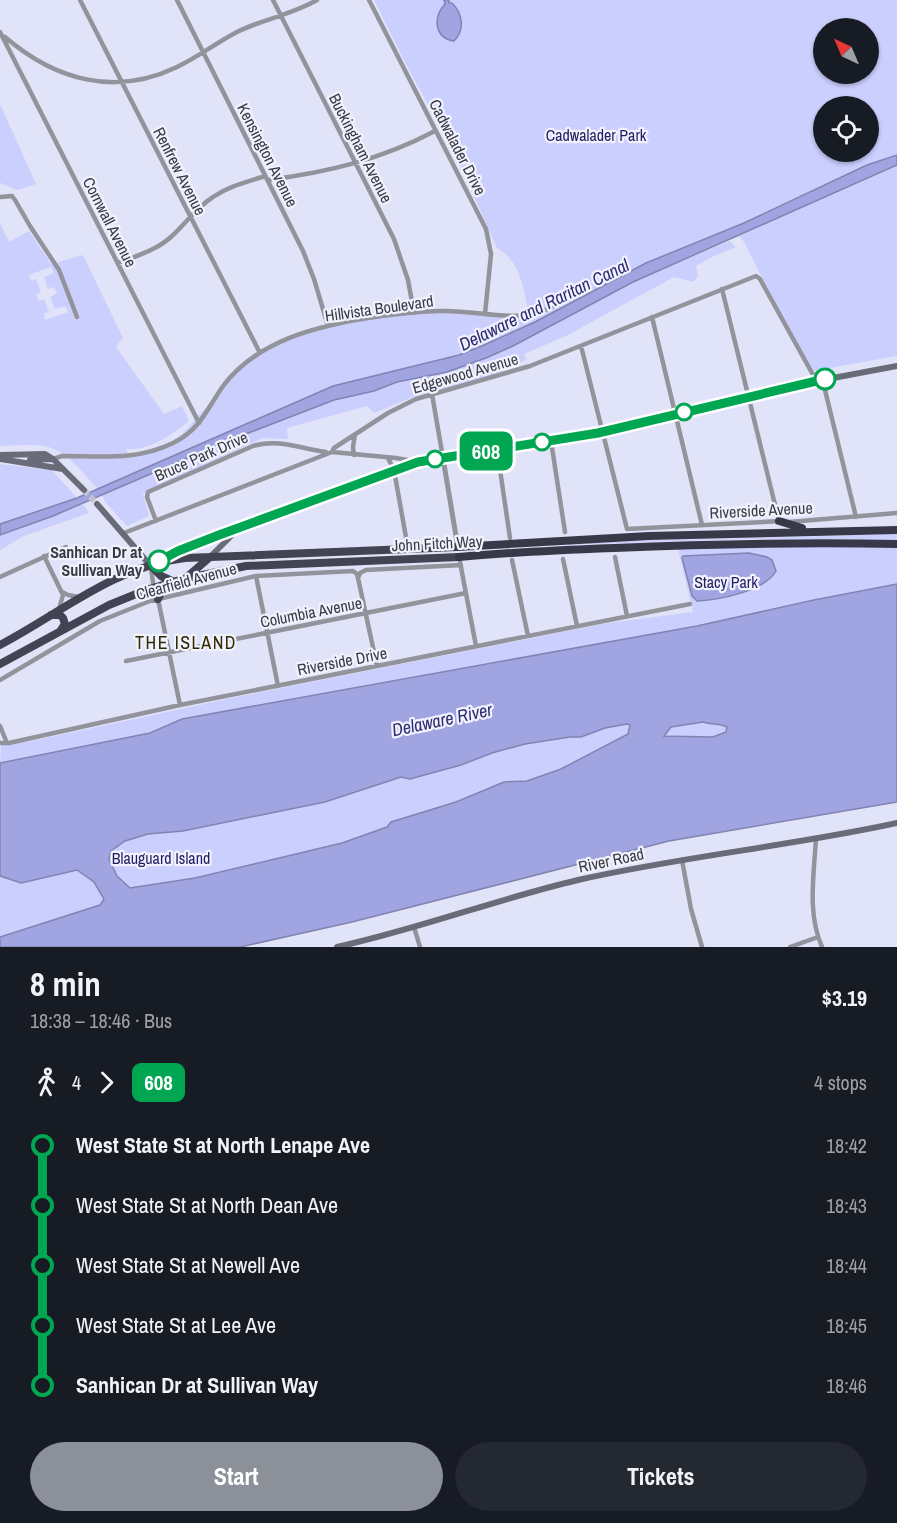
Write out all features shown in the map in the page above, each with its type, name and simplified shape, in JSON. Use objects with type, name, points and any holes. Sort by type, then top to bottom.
[{"type":"highway","points":[[779,521],[798,528],[838,531]]},
{"type":"highway","name":"John Fitch Way","points":[[0,645],[79,597],[109,582],[153,564],[185,558],[458,547],[568,539],[897,530]]},
{"type":"highway","name":"John Fitch Way","points":[[0,664],[109,605],[172,582],[246,566],[460,561],[523,552],[677,545],[815,542],[897,544]]},
{"type":"highway","points":[[183,579],[194,573],[210,557]]},
{"type":"highway","points":[[185,558],[191,562],[194,573]]},
{"type":"highway","points":[[153,564],[161,576],[172,582],[162,591],[158,599]]},
{"type":"highway","points":[[54,613],[63,618],[65,624],[60,631]]},
{"type":"main road","points":[[97,504],[153,564],[178,551],[418,462],[602,432],[818,380],[897,366]]},
{"type":"main road","points":[[0,457],[45,454],[84,490]]},
{"type":"main road","points":[[0,457],[63,469]]},
{"type":"main road","points":[[18,462],[53,459]]},
{"type":"main road","points":[[210,557],[240,528]]},
{"type":"main road","name":"River Road","points":[[337,947],[558,885],[682,860],[897,823]]},
{"type":"street","name":"Renfrew Avenue","points":[[80,0],[260,353]]},
{"type":"street","name":"Kensington Avenue","points":[[177,0],[312,272],[328,326]]},
{"type":"street","name":"Buckingham Avenue","points":[[273,0],[397,249],[408,280],[414,313]]},
{"type":"street","points":[[1,33],[30,56],[55,71],[91,81],[121,82],[168,71],[238,32],[317,0]]},
{"type":"street","name":"Cadwalader Drive","points":[[369,0],[488,236],[491,246],[491,265],[485,314]]},
{"type":"street","name":"Cornwall Avenue","points":[[1,33],[200,423]]},
{"type":"street","points":[[118,263],[166,241],[190,216],[218,193],[240,184],[266,178],[324,172],[356,164],[406,146],[435,131]]},
{"type":"street","points":[[0,197],[12,196],[59,270],[77,317]]},
{"type":"street","name":"Edgewood Avenue","points":[[124,533],[330,452],[396,408],[432,394],[502,376],[753,276],[760,279],[818,380]]},
{"type":"street","points":[[722,289],[779,521]]},
{"type":"street","name":"Hillvista Boulevard","points":[[53,459],[62,456],[123,457],[145,454],[174,443],[200,423],[224,386],[242,367],[260,353],[297,336],[328,326],[444,310],[514,317],[531,315],[552,306],[570,293]]},
{"type":"street","points":[[652,318],[702,525]]},
{"type":"street","points":[[581,346],[602,432]]},
{"type":"street","points":[[818,380],[824,386],[856,517]]},
{"type":"street","points":[[432,394],[476,646]]},
{"type":"street","name":"Riverside Avenue","points":[[602,432],[627,529],[897,513]]},
{"type":"street","points":[[354,455],[355,434]]},
{"type":"street","points":[[551,441],[565,532]]},
{"type":"street","name":"Bruce Park Drive","points":[[156,521],[147,498],[148,492],[253,446],[264,443],[285,444],[330,452]]},
{"type":"street","points":[[497,450],[510,538]]},
{"type":"street","points":[[330,452],[418,462]]},
{"type":"street","points":[[388,458],[394,470],[407,543]]},
{"type":"street","points":[[0,576],[66,547]]},
{"type":"street","points":[[44,556],[62,591],[79,597]]},
{"type":"street","points":[[615,557],[627,616]]},
{"type":"street","points":[[563,559],[577,626]]},
{"type":"street","points":[[512,560],[528,636]]},
{"type":"street","points":[[377,666],[358,578],[360,573],[366,570],[460,561]]},
{"type":"street","points":[[153,564],[155,597],[158,599],[180,705]]},
{"type":"street","name":"Clearfield Avenue","points":[[0,680],[100,621],[158,599],[256,576],[353,571],[358,578]]},
{"type":"street","points":[[256,576],[278,686]]},
{"type":"street","points":[[54,613],[61,603],[62,591]]},
{"type":"street","name":"Columbia Avenue","points":[[126,661],[466,593]]},
{"type":"street","name":"Riverside Drive","points":[[0,743],[690,604]]},
{"type":"street","points":[[0,726],[7,743]]},
{"type":"street","points":[[816,838],[813,907],[822,947]]},
{"type":"street","points":[[682,860],[691,909],[702,947]]},
{"type":"street","points":[[414,927],[420,947]]},
{"type":"street","points":[[790,947],[818,937]]},
{"type":"green space","name":"Cadwalader Park","points":[[374,0],[897,0],[897,356],[813,371],[739,236],[676,251],[646,263],[535,322],[459,355],[333,386],[98,489],[73,462],[56,450],[36,445],[0,446],[0,223],[9,242],[29,231],[51,264],[83,255],[123,338],[116,347],[164,414],[182,406],[189,421],[152,445],[126,449],[129,456],[177,440],[253,354],[323,325],[424,311],[529,315],[520,277],[511,261],[497,248],[457,158]],"holes":[[[51,267],[54,273],[44,277],[48,289],[54,287],[57,293],[50,297],[55,309],[65,306],[68,312],[45,320],[44,314],[49,312],[44,299],[39,301],[36,295],[41,292],[36,279],[31,281],[29,275]]]},
{"type":"green space","points":[[0,104],[36,184],[18,190],[0,183]]},
{"type":"green space","points":[[729,241],[736,247],[696,266],[698,276],[693,282],[674,277],[566,336],[524,354],[526,360],[498,374],[416,396],[374,413],[367,406],[287,428],[288,439],[263,438],[143,494],[149,516],[127,526],[105,502],[102,494],[220,444],[334,400],[374,391],[397,382],[447,372],[486,358],[633,282]]},
{"type":"green space","points":[[0,464],[52,470],[77,498],[0,524]]},
{"type":"green space","points":[[82,503],[89,513],[24,536],[0,550],[0,535]]},
{"type":"green space","points":[[897,534],[897,540],[748,539],[534,546],[565,543]]},
{"type":"green space","name":"Stacy Park","points":[[897,544],[897,584],[697,626],[182,719],[150,733],[0,763],[1,745],[32,741],[232,698],[608,623],[693,612],[677,545]]},
{"type":"green space","points":[[704,722],[727,727],[726,732],[713,737],[664,735],[671,727]]},
{"type":"green space","name":"Blauguard Island","points":[[630,725],[628,734],[561,769],[527,781],[504,782],[456,802],[391,822],[387,827],[342,843],[195,878],[130,888],[117,876],[109,859],[111,851],[125,841],[148,834],[183,831],[325,802],[401,777],[411,779],[525,744],[581,737],[605,728]]},
{"type":"green space","points":[[77,870],[94,882],[104,899],[100,905],[0,937],[0,876],[21,883]]},
{"type":"water","points":[[444,0],[449,0],[449,3],[456,7],[460,17],[460,32],[454,41],[442,36],[439,31],[437,21],[445,4]]},
{"type":"water","points":[[897,155],[897,165],[633,282],[486,358],[447,372],[397,382],[374,391],[334,400],[220,444],[53,516],[0,535],[0,524],[77,498],[333,386],[459,355],[484,345],[535,322],[646,263],[744,223],[879,161]]},
{"type":"water","points":[[749,553],[772,560],[776,571],[770,578],[752,589],[717,599],[697,601],[692,596],[683,556]]},
{"type":"water","name":"Delaware River","points":[[897,584],[897,802],[669,841],[352,922],[240,947],[0,947],[0,937],[100,905],[104,899],[94,882],[77,870],[21,883],[0,876],[0,763],[150,733],[182,719],[697,626]],"holes":[[[703,722],[727,727],[726,732],[713,737],[664,736],[671,727]],[[630,725],[628,734],[561,769],[527,781],[504,782],[456,802],[391,822],[387,827],[342,843],[195,878],[130,888],[117,876],[109,859],[111,851],[125,841],[148,834],[183,831],[325,802],[401,777],[410,779],[525,744],[581,737],[605,728]]]},
{"type":"tunnel","points":[[84,490],[97,504]]},
{"type":"bus line","name":"608","points":[[159,561],[219,535],[418,462],[598,433],[825,379]]},
{"type":"place","name":"Sanhican Dr at Sullivan Way","points":[[159,561]]},
{"type":"district","name":"THE ISLAND","points":[[186,643]]},
{"type":"water label","name":"Delaware and Raritan Canal","points":[[544,305]]}]
